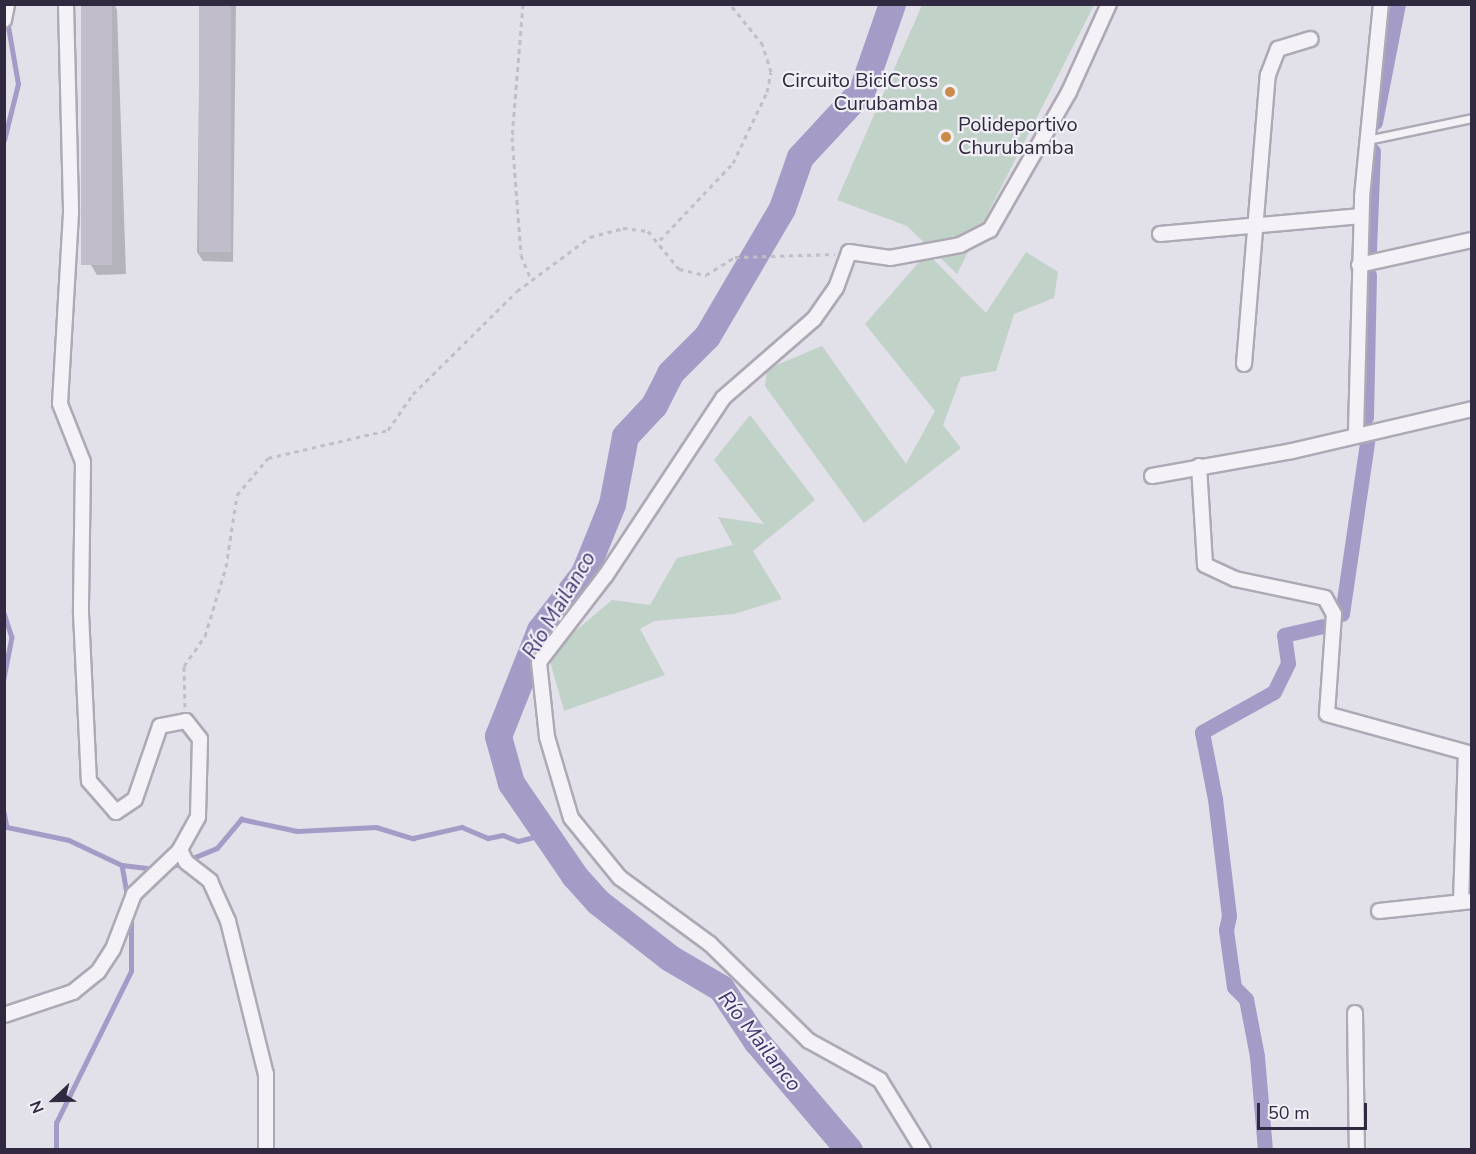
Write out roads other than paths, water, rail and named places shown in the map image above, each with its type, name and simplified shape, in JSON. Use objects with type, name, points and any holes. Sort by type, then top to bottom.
[{"type":"street","points":[[4,20],[7,4]]},
{"type":"street","points":[[4,1015],[73,992],[98,972],[113,949],[134,894],[180,849],[198,816],[203,780],[200,739],[186,721],[160,726],[135,799],[116,812],[102,802],[89,781],[81,614],[83,462],[60,404],[70,213],[66,4]]},
{"type":"street","points":[[923,1149],[880,1080],[808,1041],[710,944],[620,878],[571,818],[547,737],[539,662],[620,555],[723,399],[814,319],[836,288],[849,252],[890,258],[960,245],[990,230],[1069,92],[1109,4]]},
{"type":"street","points":[[1356,432],[1361,216],[1381,4]]},
{"type":"street","points":[[1244,364],[1268,75],[1278,49],[1310,39]]},
{"type":"street","points":[[1160,234],[1361,216]]},
{"type":"street","points":[[1359,265],[1472,240]]},
{"type":"street","points":[[1152,476],[1292,451],[1356,432],[1472,409]]},
{"type":"street","points":[[1199,466],[1205,565],[1235,579],[1325,598],[1334,614],[1327,714],[1469,754],[1466,901],[1378,911]]},
{"type":"street","points":[[180,849],[186,862],[210,881],[228,921],[266,1074],[266,1149]]},
{"type":"street","points":[[1354,1013],[1357,1149]]},
{"type":"lane","points":[[1367,140],[1472,118]]},
{"type":"waterway","name":"Río Mailanco","points":[[849,1150],[757,1042],[721,988],[670,958],[598,902],[574,875],[511,783],[498,736],[540,630],[584,573],[612,504],[625,436],[654,405],[670,373],[707,336],[782,208],[800,157],[862,90],[892,4]]},
{"type":"waterway","points":[[1375,122],[1398,4]]},
{"type":"waterway","points":[[4,140],[18,84],[7,21]]},
{"type":"waterway","points":[[1369,250],[1373,151]]},
{"type":"waterway","points":[[1366,417],[1369,275]]},
{"type":"waterway","points":[[1342,614],[1367,442]]},
{"type":"waterway","points":[[4,613],[12,637],[4,678]]},
{"type":"waterway","points":[[1265,1150],[1257,1056],[1246,999],[1234,987],[1226,930],[1229,916],[1215,799],[1202,732],[1274,692],[1288,663],[1284,635],[1322,626]]},
{"type":"waterway","points":[[4,812],[7,827],[69,840],[122,865],[155,869]]},
{"type":"waterway","points":[[166,869],[217,848],[241,819],[297,831],[376,827],[413,838],[462,827],[488,838],[503,835],[518,841],[542,835]]},
{"type":"waterway","points":[[122,865],[128,899]]},
{"type":"waterway","points":[[56,1150],[56,1123],[131,971],[131,913]]},
{"type":"place","name":"Circuito BiciCross Curubamba","points":[[950,92]]},
{"type":"place","name":"Polideportivo Churubamba","points":[[946,137]]}]
